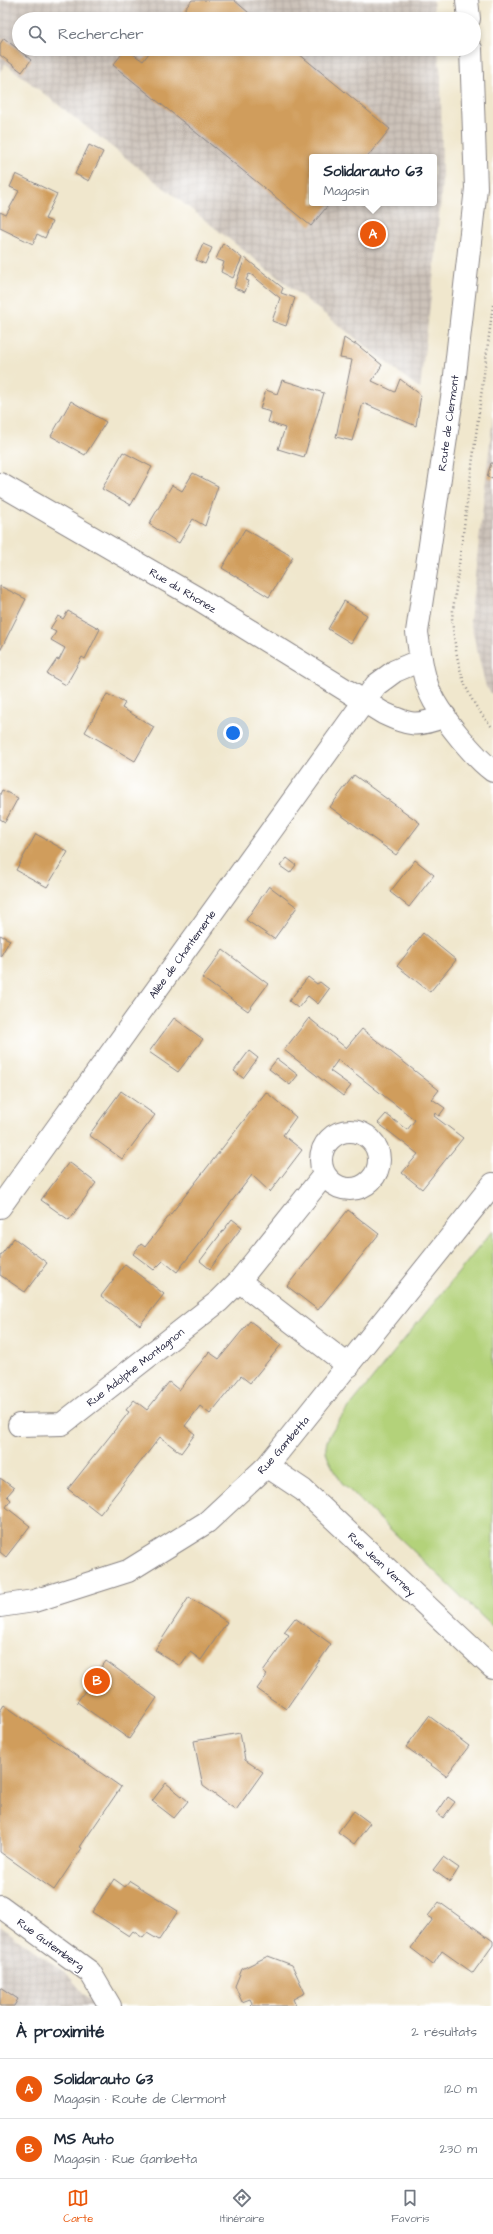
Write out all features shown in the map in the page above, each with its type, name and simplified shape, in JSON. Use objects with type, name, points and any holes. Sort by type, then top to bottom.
[{"type":"street","points":[[467,0],[468,12]]},
{"type":"street","name":"Route de Clermont","points":[[472,56],[476,188],[454,384],[417,632],[421,660],[434,700],[478,759],[493,772]]},
{"type":"street","name":"Rue du Rhonez","points":[[0,484],[197,598],[363,702],[405,723],[423,724],[445,716]]},
{"type":"street","name":"Allée de Chantemerle","points":[[0,1207],[376,685],[395,671],[421,660]]},
{"type":"street","name":"Rue Adolphe Montagnon","points":[[20,1425],[62,1424],[219,1301],[239,1281],[324,1175]]},
{"type":"street","name":"Rue Gambetta","points":[[0,1606],[34,1601],[128,1571],[207,1522],[267,1466],[349,1366],[493,1184]]},
{"type":"street","points":[[239,1281],[349,1366]]},
{"type":"street","name":"Rue Jean Verney","points":[[267,1466],[303,1490],[493,1668]]},
{"type":"street","points":[[0,1620],[34,1601]]},
{"type":"street","name":"Rue Gutemberg","points":[[0,1906],[90,1972],[110,2006]]},
{"type":"path","points":[[493,305],[452,618],[456,659],[470,696],[493,728]]},
{"type":"shaded area","points":[[0,0],[433,0],[434,12],[12,12],[12,56],[439,56],[441,78],[442,183],[435,263],[420,389],[5,63],[0,72]]},
{"type":"shaded area","points":[[493,416],[493,695],[486,687],[470,621]]},
{"type":"shaded area","points":[[0,1926],[67,1974],[93,2006],[0,2006]]},
{"type":"green space","points":[[493,1230],[493,1627],[342,1483],[330,1463],[326,1449],[329,1436],[342,1416]]},
{"type":"building","points":[[192,0],[234,0],[248,12],[183,12]]},
{"type":"building","points":[[4,38],[12,45],[12,56],[26,56],[31,60],[22,72],[0,55],[0,44]]},
{"type":"building","points":[[120,56],[136,56],[143,61],[147,56],[301,56],[390,129],[369,154],[309,154],[309,206],[328,206],[311,226],[113,65]]},
{"type":"building","points":[[89,145],[103,152],[89,181],[75,174]]},
{"type":"building","points":[[16,174],[57,194],[45,219],[52,222],[45,238],[37,234],[33,244],[0,228],[0,212],[6,215],[19,191],[10,187]]},
{"type":"building","points":[[223,243],[242,258],[233,278],[221,272],[224,262],[216,259]]},
{"type":"building","points":[[203,244],[212,248],[205,264],[196,260]]},
{"type":"building","points":[[245,258],[283,288],[281,293],[295,298],[286,326],[272,321],[280,298],[252,275],[249,274],[246,280],[249,281],[245,292],[234,288]]},
{"type":"building","points":[[344,338],[355,345],[355,343],[382,365],[372,381],[395,392],[400,379],[421,395],[416,426],[363,403],[352,441],[336,437],[352,360],[340,358]]},
{"type":"building","points":[[282,380],[324,393],[304,457],[278,449],[285,428],[268,422],[271,412],[260,409],[266,390],[277,394]]},
{"type":"building","points":[[71,401],[106,422],[85,455],[51,436]]},
{"type":"building","points":[[123,452],[152,467],[131,505],[102,489]]},
{"type":"building","points":[[491,463],[493,463],[493,479],[487,477]]},
{"type":"building","points":[[193,473],[218,486],[205,526],[193,519],[179,543],[149,524],[172,485],[182,491]]},
{"type":"building","points":[[245,529],[293,557],[269,597],[222,568]]},
{"type":"building","points":[[0,586],[26,599],[0,651]]},
{"type":"building","points":[[344,601],[367,615],[351,643],[328,629]]},
{"type":"building","points":[[68,611],[100,629],[85,659],[82,657],[66,685],[47,674],[57,659],[59,660],[65,648],[51,640],[56,632],[50,629],[58,616],[63,619]]},
{"type":"building","points":[[107,694],[125,703],[122,708],[154,727],[135,761],[85,732]]},
{"type":"building","points":[[354,775],[420,823],[396,855],[330,807]]},
{"type":"building","points":[[2,790],[18,798],[5,822],[0,819],[0,794]]},
{"type":"building","points":[[36,834],[68,852],[47,887],[16,870]]},
{"type":"building","points":[[287,858],[296,865],[290,873],[280,866]]},
{"type":"building","points":[[415,860],[434,875],[409,907],[390,892]]},
{"type":"building","points":[[269,886],[297,907],[274,939],[246,920]]},
{"type":"building","points":[[423,933],[456,960],[430,992],[397,966]]},
{"type":"building","points":[[0,935],[10,940],[0,957]]},
{"type":"building","points":[[223,950],[268,984],[248,1011],[202,978]]},
{"type":"building","points":[[308,977],[317,984],[320,982],[329,989],[318,1004],[308,996],[298,1008],[289,1001]]},
{"type":"building","points":[[174,1018],[203,1039],[178,1072],[149,1052]]},
{"type":"building","points":[[309,1018],[346,1048],[362,1029],[439,1090],[432,1099],[445,1108],[439,1116],[435,1113],[434,1116],[463,1138],[422,1189],[402,1173],[418,1154],[378,1123],[386,1114],[407,1130],[415,1120],[338,1060],[330,1071],[351,1086],[343,1096],[284,1050]]},
{"type":"building","points":[[249,1051],[258,1058],[243,1078],[234,1071]]},
{"type":"building","points":[[277,1059],[298,1075],[290,1085],[269,1069]]},
{"type":"building","points":[[121,1091],[155,1115],[122,1159],[89,1135]]},
{"type":"building","points":[[266,1092],[296,1117],[283,1135],[302,1150],[270,1192],[252,1175],[177,1272],[163,1261],[154,1270],[133,1254],[141,1244],[145,1247]]},
{"type":"building","points":[[69,1162],[96,1183],[69,1220],[41,1200]]},
{"type":"building","points":[[348,1210],[379,1234],[318,1310],[287,1286]]},
{"type":"building","points":[[232,1219],[242,1227],[210,1269],[200,1261]]},
{"type":"building","points":[[14,1238],[47,1263],[25,1292],[0,1275],[0,1256]]},
{"type":"building","points":[[125,1264],[164,1294],[140,1325],[101,1296]]},
{"type":"building","points":[[250,1321],[281,1345],[250,1383],[241,1376],[210,1414],[200,1406],[185,1426],[195,1434],[181,1453],[160,1437],[100,1514],[68,1489],[129,1412],[126,1410],[134,1400],[147,1410],[169,1382],[179,1390],[209,1352],[219,1359]]},
{"type":"building","points":[[0,1478],[14,1488],[7,1496],[11,1500],[6,1507],[30,1526],[6,1557],[0,1552]]},
{"type":"building","points":[[189,1597],[227,1622],[201,1660],[190,1652],[180,1666],[155,1650]]},
{"type":"building","points":[[295,1618],[331,1644],[286,1709],[257,1689],[267,1675],[263,1672],[289,1635],[284,1632]]},
{"type":"building","points":[[106,1661],[157,1698],[129,1739],[77,1702]]},
{"type":"building","points":[[4,1705],[121,1787],[80,1847],[82,1848],[54,1890],[0,1852],[0,1711]]},
{"type":"building","points":[[429,1716],[469,1746],[446,1776],[406,1747]]},
{"type":"building","points":[[240,1733],[245,1760],[263,1772],[236,1810],[203,1786],[194,1741]]},
{"type":"building","points":[[166,1783],[188,1801],[174,1818],[152,1801]]},
{"type":"building","points":[[448,1797],[455,1802],[443,1818],[437,1813]]},
{"type":"building","points":[[354,1811],[370,1823],[354,1844],[338,1832]]},
{"type":"building","points":[[443,1857],[459,1868],[450,1882],[433,1870]]},
{"type":"building","points":[[114,1879],[125,1887],[130,1881],[178,1911],[159,1940],[147,1933],[143,1938],[133,1931],[129,1936],[92,1912]]},
{"type":"building","points":[[439,1902],[493,1941],[493,1945],[473,1973],[442,1951],[433,1965],[411,1948],[433,1919],[428,1916]]},
{"type":"building","points":[[268,1956],[292,1965],[305,1993],[293,1999],[296,2006],[251,2006],[252,2003],[250,1999],[242,2002],[235,1986],[242,1969]]},
{"type":"building","points":[[0,1987],[18,1999],[14,2006],[0,2006]]},
{"type":"place","name":"Solidarauto 63","points":[[373,234]]},
{"type":"place","name":"MS Auto","points":[[97,1681]]}]
